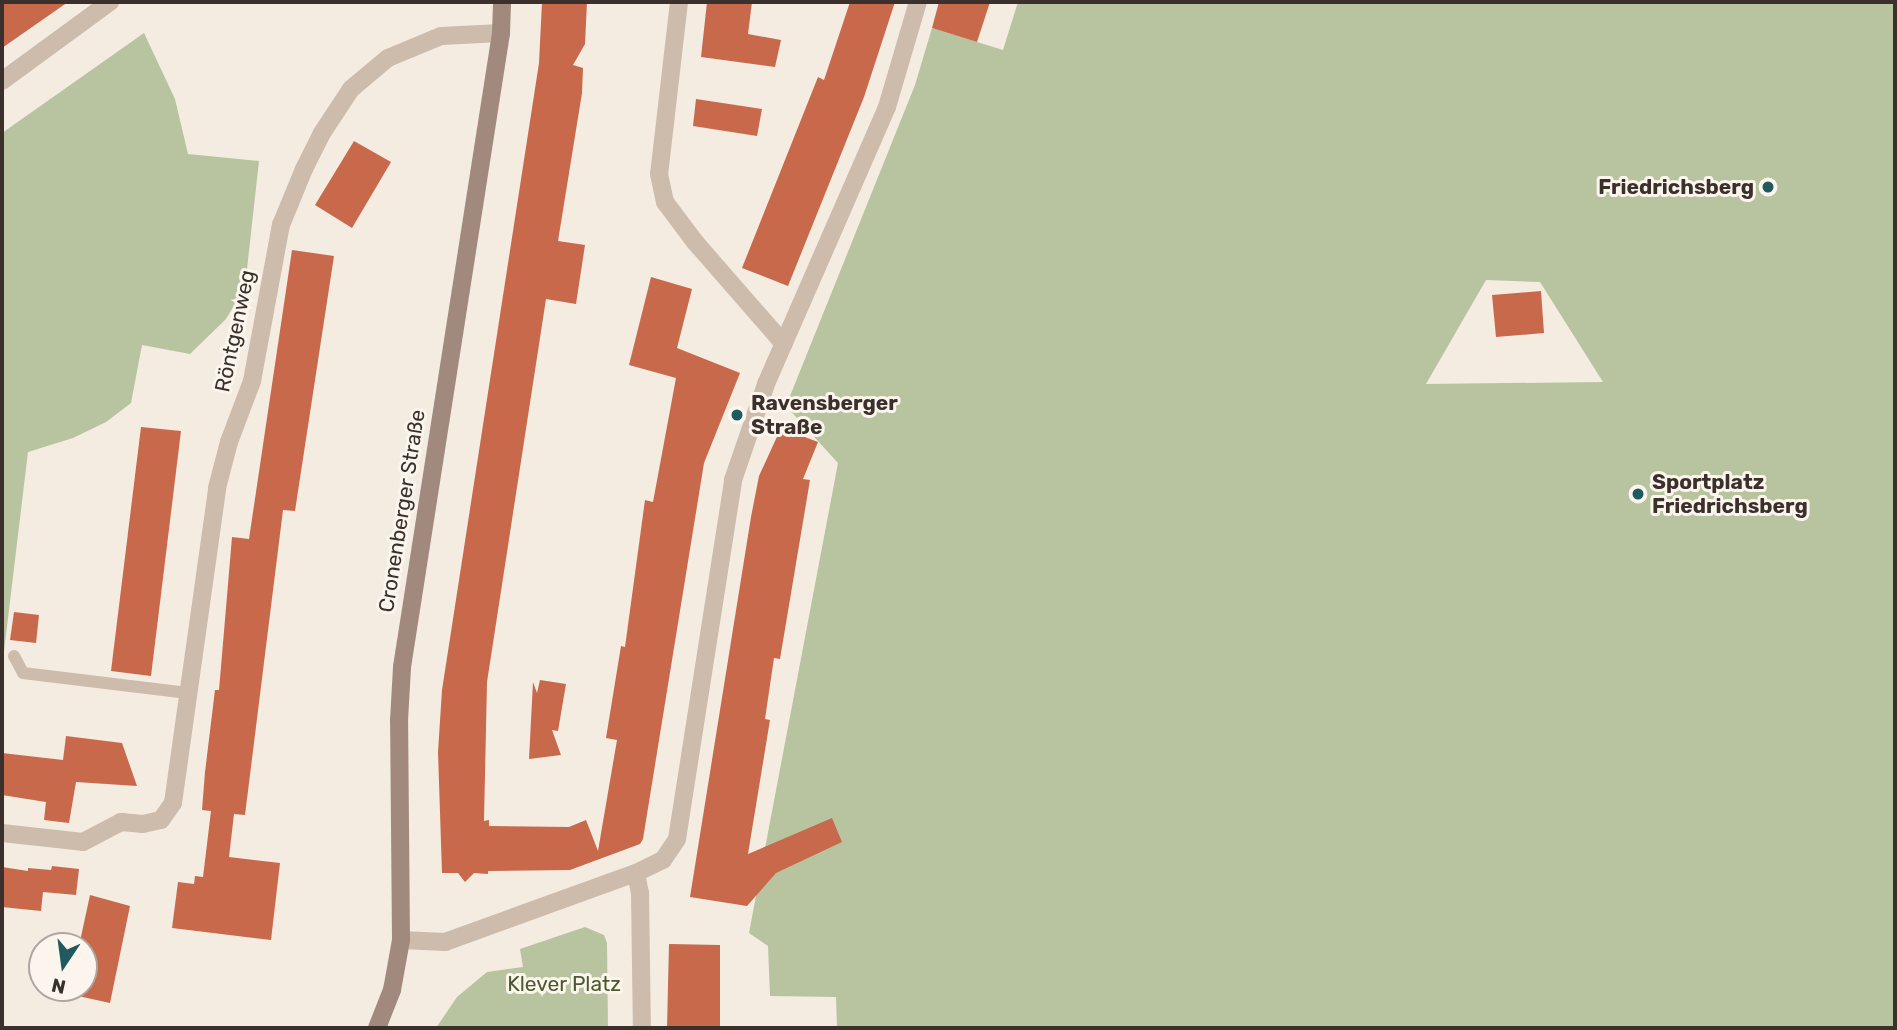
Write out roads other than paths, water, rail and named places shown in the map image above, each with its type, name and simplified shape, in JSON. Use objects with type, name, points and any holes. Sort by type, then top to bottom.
[{"type":"main road","name":"Cronenberger Straße","points":[[377,1028],[391,990],[401,940],[399,721],[402,667],[501,33],[502,2]]},
{"type":"street","points":[[2,81],[110,2]]},
{"type":"street","points":[[679,2],[659,174],[665,202],[695,242],[784,344]]},
{"type":"street","points":[[401,940],[445,942],[636,873],[663,860],[677,839],[733,480],[766,384],[887,107],[918,2]]},
{"type":"street","name":"Röntgenweg","points":[[2,832],[83,842],[121,822],[143,824],[161,820],[173,803],[217,488],[229,442],[252,381],[281,225],[304,169],[322,133],[351,89],[388,58],[441,36],[501,33]]},
{"type":"street","points":[[636,873],[640,893],[642,1028]]},
{"type":"lane","points":[[14,656],[23,673],[188,693]]},
{"type":"place","name":"Friedrichsberg","points":[[1768,187]]},
{"type":"place","name":"Ravensberger Straße","points":[[737,415]]},
{"type":"place","name":"Sportplatz Friedrichsberg","points":[[1638,494]]},
{"type":"park label","name":"Klever Platz","points":[[564,984]]}]
